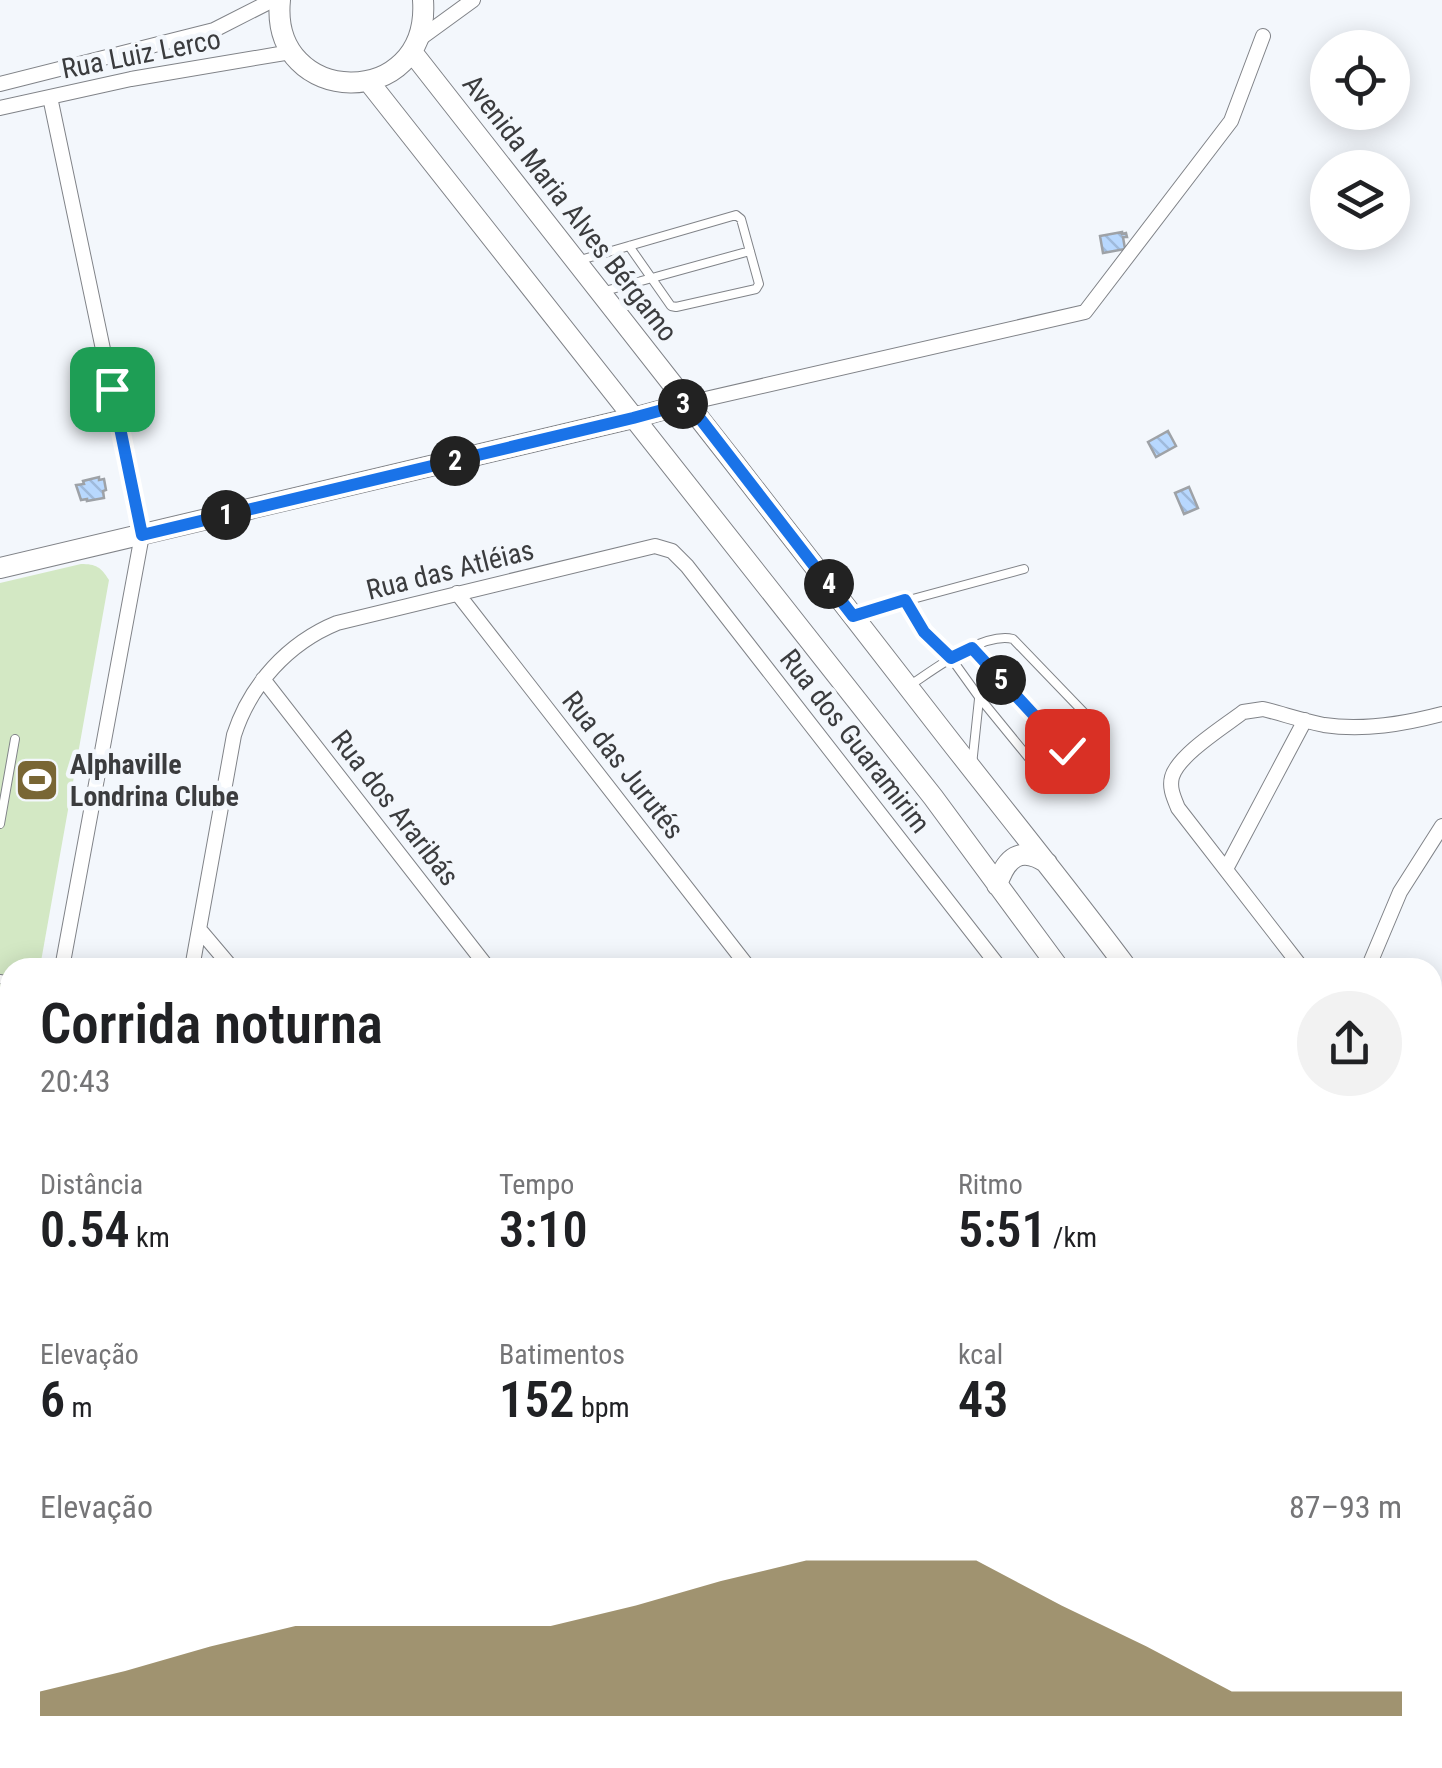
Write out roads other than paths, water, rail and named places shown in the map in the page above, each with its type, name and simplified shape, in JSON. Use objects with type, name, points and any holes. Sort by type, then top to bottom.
[{"type":"street","points":[[276,0],[291,52],[309,70],[332,81],[357,84],[393,70],[415,46],[474,0]]},
{"type":"street","name":"Rua Luiz Lerco","points":[[0,84],[214,30],[276,0]]},
{"type":"street","points":[[415,46],[424,14],[423,0]]},
{"type":"street","points":[[0,568],[1085,312],[1231,121],[1264,36]]},
{"type":"street","name":"Avenida Maria Alves Bérgamo","points":[[415,46],[577,261],[1118,958]]},
{"type":"street","name":"Rua Luiz Lerco","points":[[0,108],[130,79],[291,52]]},
{"type":"street","points":[[370,82],[933,797],[1052,958]]},
{"type":"street","points":[[50,97],[142,535],[64,958]]},
{"type":"street","name":"Rua das Atléias","points":[[194,958],[234,735],[262,680],[290,652],[328,627],[655,546],[667,548]]},
{"type":"street","name":"Rua dos Guaramirim","points":[[667,548],[687,566],[992,958]]},
{"type":"street","name":"Rua das Jurutés","points":[[457,593],[741,958]]},
{"type":"street","name":"Rua dos Araribás","points":[[262,680],[480,958]]},
{"type":"street","points":[[1294,958],[1178,808],[1172,774],[1185,758],[1243,712],[1263,708],[1339,726],[1374,727],[1440,718]]},
{"type":"street","points":[[1226,869],[1305,720]]},
{"type":"street","points":[[1372,958],[1400,892],[1442,826]]},
{"type":"street","points":[[997,885],[1004,864],[1018,855],[1034,855],[1048,864]]},
{"type":"street","points":[[198,929],[223,958]]},
{"type":"lane","points":[[577,261],[629,246],[736,216],[741,219],[760,284],[756,289],[671,306],[629,246]]},
{"type":"lane","points":[[601,292],[750,251]]},
{"type":"lane","points":[[853,616],[1024,569]]},
{"type":"lane","points":[[905,600],[924,632],[951,658],[1038,768],[1043,770],[1095,727],[1012,640],[1004,637],[951,658],[908,687]]},
{"type":"lane","points":[[972,648],[1067,751]]},
{"type":"lane","points":[[972,769],[979,697]]},
{"type":"lane","points":[[0,824],[15,739]]},
{"type":"place","name":"Alphaville Londrina Clube","points":[[37,780]]}]
